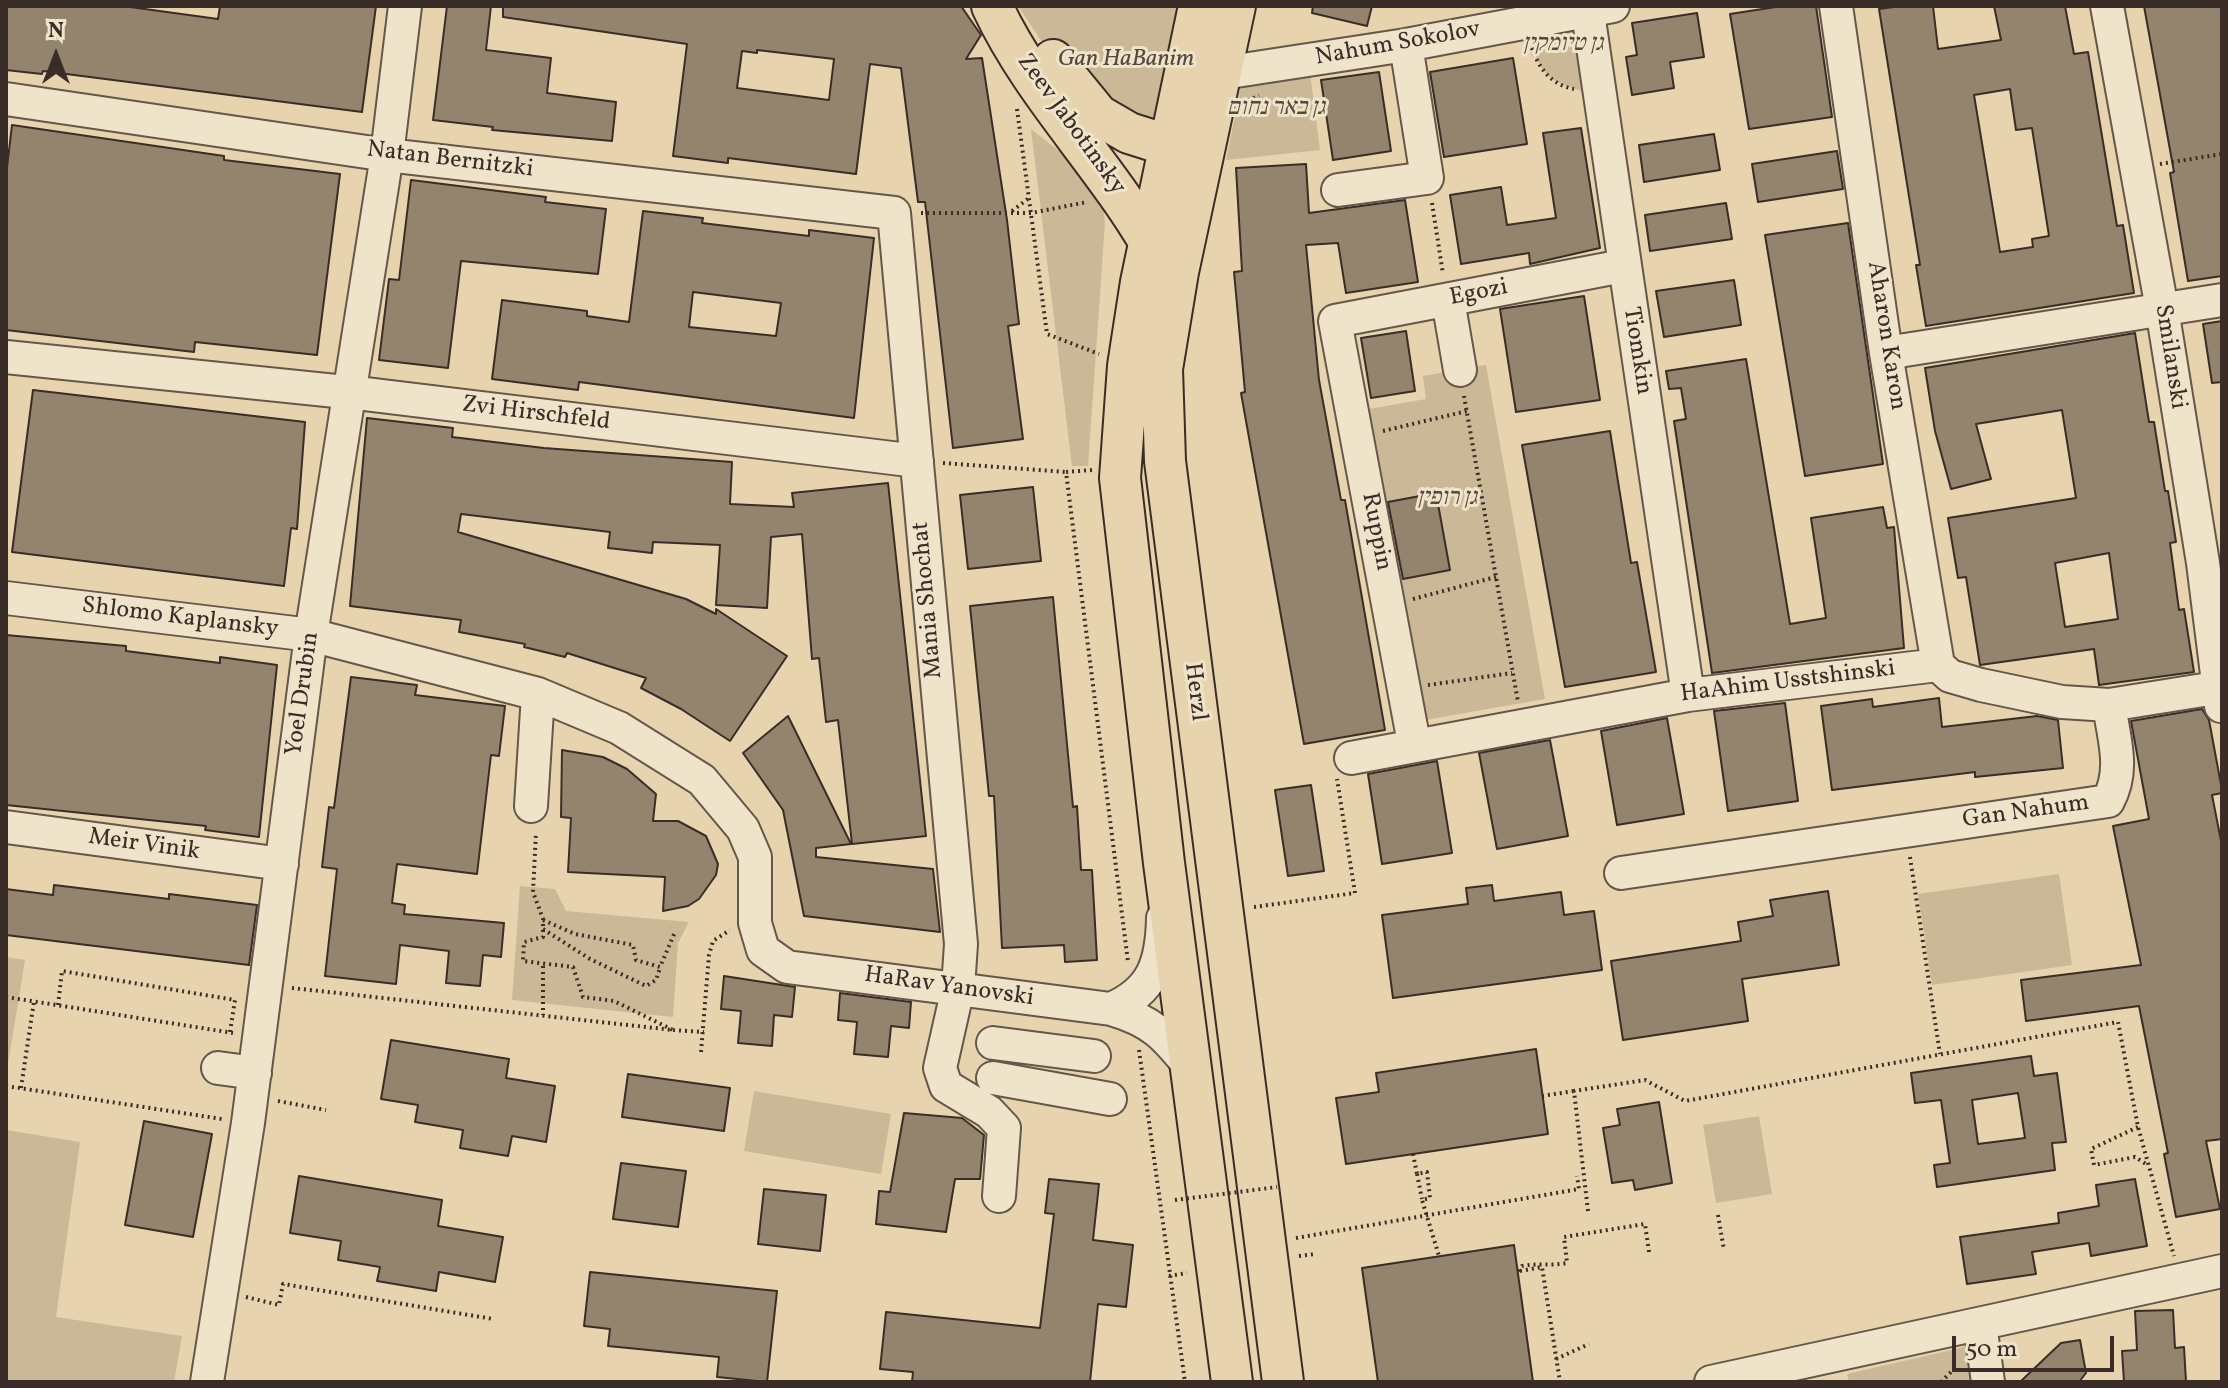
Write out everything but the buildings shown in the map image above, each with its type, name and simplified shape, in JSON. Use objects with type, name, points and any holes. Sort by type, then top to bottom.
[{"type":"main road","name":"Zeev Jabotinsky","points":[[992,6],[1008,39],[1121,195],[1150,243]]},
{"type":"main road","name":"Zeev Jabotinsky","points":[[1018,6],[1039,43],[1098,115],[1177,164]]},
{"type":"main road","name":"Herzl","points":[[1199,6],[1204,60]]},
{"type":"main road","name":"Herzl","points":[[1232,1382],[1164,863],[1120,478],[1128,366],[1150,243],[1177,164],[1204,60],[1235,6]]},
{"type":"main road","points":[[1063,119],[1105,156],[1177,164]]},
{"type":"main road","name":"Herzl","points":[[1177,164],[1162,369],[1165,461],[1283,1382]]},
{"type":"street","name":"Yoel Drubin","points":[[207,1382],[251,1098],[244,1034],[266,985],[311,635],[387,155],[405,6]]},
{"type":"street","name":"Aharon Karon","points":[[1836,6],[1886,353],[1938,665]]},
{"type":"street","name":"Smilanski","points":[[2107,6],[2162,309],[2221,694]]},
{"type":"street","name":"Nahum Sokolov","points":[[1204,60],[1406,45],[1596,7]]},
{"type":"street","name":"Tiomkin","points":[[1596,7],[1600,95],[1688,695]]},
{"type":"street","points":[[1338,190],[1427,178],[1406,45]]},
{"type":"street","name":"Natan Bernitzki","points":[[6,99],[387,155],[894,213]]},
{"type":"street","name":"Mania Shochat","points":[[894,213],[961,944],[958,988],[940,1068],[946,1086],[989,1112],[1004,1128],[999,1196]]},
{"type":"street","name":"Egozi","points":[[1335,321],[1623,266]]},
{"type":"street","points":[[1448,300],[1460,370]]},
{"type":"street","points":[[1886,353],[2222,300]]},
{"type":"street","name":"Ruppin","points":[[1335,321],[1414,743]]},
{"type":"street","name":"Zvi Hirschfeld","points":[[6,357],[349,393],[917,461]]},
{"type":"street","name":"Shlomo Kaplansky","points":[[6,598],[311,635],[538,694],[619,728],[702,780],[743,829],[755,857],[755,923],[763,950],[787,967]]},
{"type":"street","points":[[1938,665],[1950,676],[2062,702],[2109,705],[2221,694]]},
{"type":"street","name":"HaAhim Usstshinski","points":[[1351,758],[1414,743],[1688,695],[1938,665]]},
{"type":"street","points":[[531,806],[538,694]]},
{"type":"street","name":"Gan Nahum","points":[[1901,844],[2108,801],[2118,782],[2119,764],[2109,705]]},
{"type":"street","name":"Meir Vinik","points":[[6,827],[282,864]]},
{"type":"street","points":[[1621,873],[1901,844]]},
{"type":"street","points":[[1164,863],[1162,931],[1157,962],[1143,1006],[1191,1068]]},
{"type":"street","name":"HaRav Yanovski","points":[[787,967],[1111,1009],[1143,1006]]},
{"type":"street","points":[[1034,1000],[1037,1085]]},
{"type":"street","points":[[993,1043],[1094,1056]]},
{"type":"street","points":[[218,1068],[251,1098]]},
{"type":"street","points":[[993,1078],[1110,1099]]},
{"type":"street","points":[[1711,1382],[2222,1271]]},
{"type":"street","points":[[1980,1324],[1988,1382]]},
{"type":"path","points":[[1524,23],[1537,63],[1559,86],[1600,95]]},
{"type":"path","points":[[1016,97],[1047,334],[1103,355]]},
{"type":"path","points":[[2138,167],[2222,154]]},
{"type":"path","points":[[1427,178],[1448,300]]},
{"type":"path","points":[[894,213],[1031,213],[1121,195]]},
{"type":"path","points":[[1010,213],[1029,198]]},
{"type":"path","points":[[1460,370],[1521,724]]},
{"type":"path","points":[[1357,437],[1467,411]]},
{"type":"path","points":[[917,461],[1066,472],[1093,470],[1094,456]]},
{"type":"path","points":[[1066,472],[1129,971],[1143,1006],[1137,1036],[1185,1382]]},
{"type":"path","points":[[1431,593],[1496,577]]},
{"type":"path","points":[[1433,684],[1512,673]]},
{"type":"path","points":[[1252,892],[1254,907],[1355,893],[1334,762],[1351,758]]},
{"type":"path","points":[[531,806],[537,811],[533,892],[543,919],[543,937],[524,942],[523,961],[543,966],[573,967],[583,997],[614,1001],[673,1030]]},
{"type":"path","points":[[1901,844],[1940,1054]]},
{"type":"path","points":[[543,919],[575,934],[633,945],[636,960],[660,967]]},
{"type":"path","points":[[701,1052],[713,941],[724,932],[755,923]]},
{"type":"path","points":[[543,929],[590,959],[646,986],[656,980],[675,932]]},
{"type":"path","points":[[543,966],[543,1015]]},
{"type":"path","points":[[6,997],[244,1034],[235,1000],[62,971],[58,1005]]},
{"type":"path","points":[[266,985],[704,1032]]},
{"type":"path","points":[[21,1088],[34,1001]]},
{"type":"path","points":[[1542,1096],[1645,1080],[1685,1101],[2118,1022],[2138,1127],[2181,1280]]},
{"type":"path","points":[[6,1086],[251,1098],[326,1110]]},
{"type":"path","points":[[1574,1091],[1588,1211]]},
{"type":"path","points":[[2138,1127],[2091,1149],[2094,1165],[2135,1157],[2148,1165]]},
{"type":"path","points":[[1413,1154],[1422,1200],[1439,1256]]},
{"type":"path","points":[[1417,1174],[1427,1172],[1430,1198],[1422,1200]]},
{"type":"path","points":[[1296,1238],[1579,1189],[1577,1176]]},
{"type":"path","points":[[1175,1200],[1277,1187]]},
{"type":"path","points":[[1718,1215],[1724,1250]]},
{"type":"path","points":[[1542,1267],[1535,1264],[1522,1266],[1518,1271],[1567,1263],[1564,1237],[1645,1224],[1649,1252]]},
{"type":"path","points":[[1295,1229],[1301,1272]]},
{"type":"path","points":[[1299,1256],[1316,1254]]},
{"type":"path","points":[[1542,1267],[1560,1382]]},
{"type":"path","points":[[1169,1276],[1187,1274]]},
{"type":"path","points":[[222,1293],[279,1305],[283,1284],[493,1319]]},
{"type":"path","points":[[1556,1359],[1589,1344]]},
{"type":"green space","name":"Gan HaBanim","points":[[1018,6],[1199,6],[1155,117],[1129,118],[1056,63]]},
{"type":"green space","name":"גן טיומקין","points":[[1588,10],[1600,95],[1567,86],[1547,74],[1535,55],[1524,23]]},
{"type":"green space","name":"גן באר נחום","points":[[1309,66],[1320,150],[1226,160],[1243,76]]},
{"type":"green space","points":[[1031,129],[1100,183],[1105,223],[1088,466],[1072,466]]},
{"type":"green space","name":"גן רופין","points":[[1486,365],[1545,699],[1425,720],[1369,409],[1426,399],[1423,376]]},
{"type":"green space","points":[[2059,874],[2072,965],[1932,985],[1918,894]]},
{"type":"green space","points":[[520,886],[555,889],[566,911],[689,922],[678,943],[673,1017],[512,1000]]},
{"type":"green space","points":[[6,957],[25,960],[6,1076]]},
{"type":"green space","points":[[754,1091],[891,1114],[881,1174],[744,1151]]},
{"type":"green space","points":[[1759,1116],[1772,1194],[1716,1203],[1703,1125]]},
{"type":"green space","points":[[6,1130],[80,1142],[56,1317],[182,1336],[174,1382],[6,1382]]},
{"type":"green space","points":[[1973,1345],[1978,1382],[1849,1382],[1847,1374]]}]
